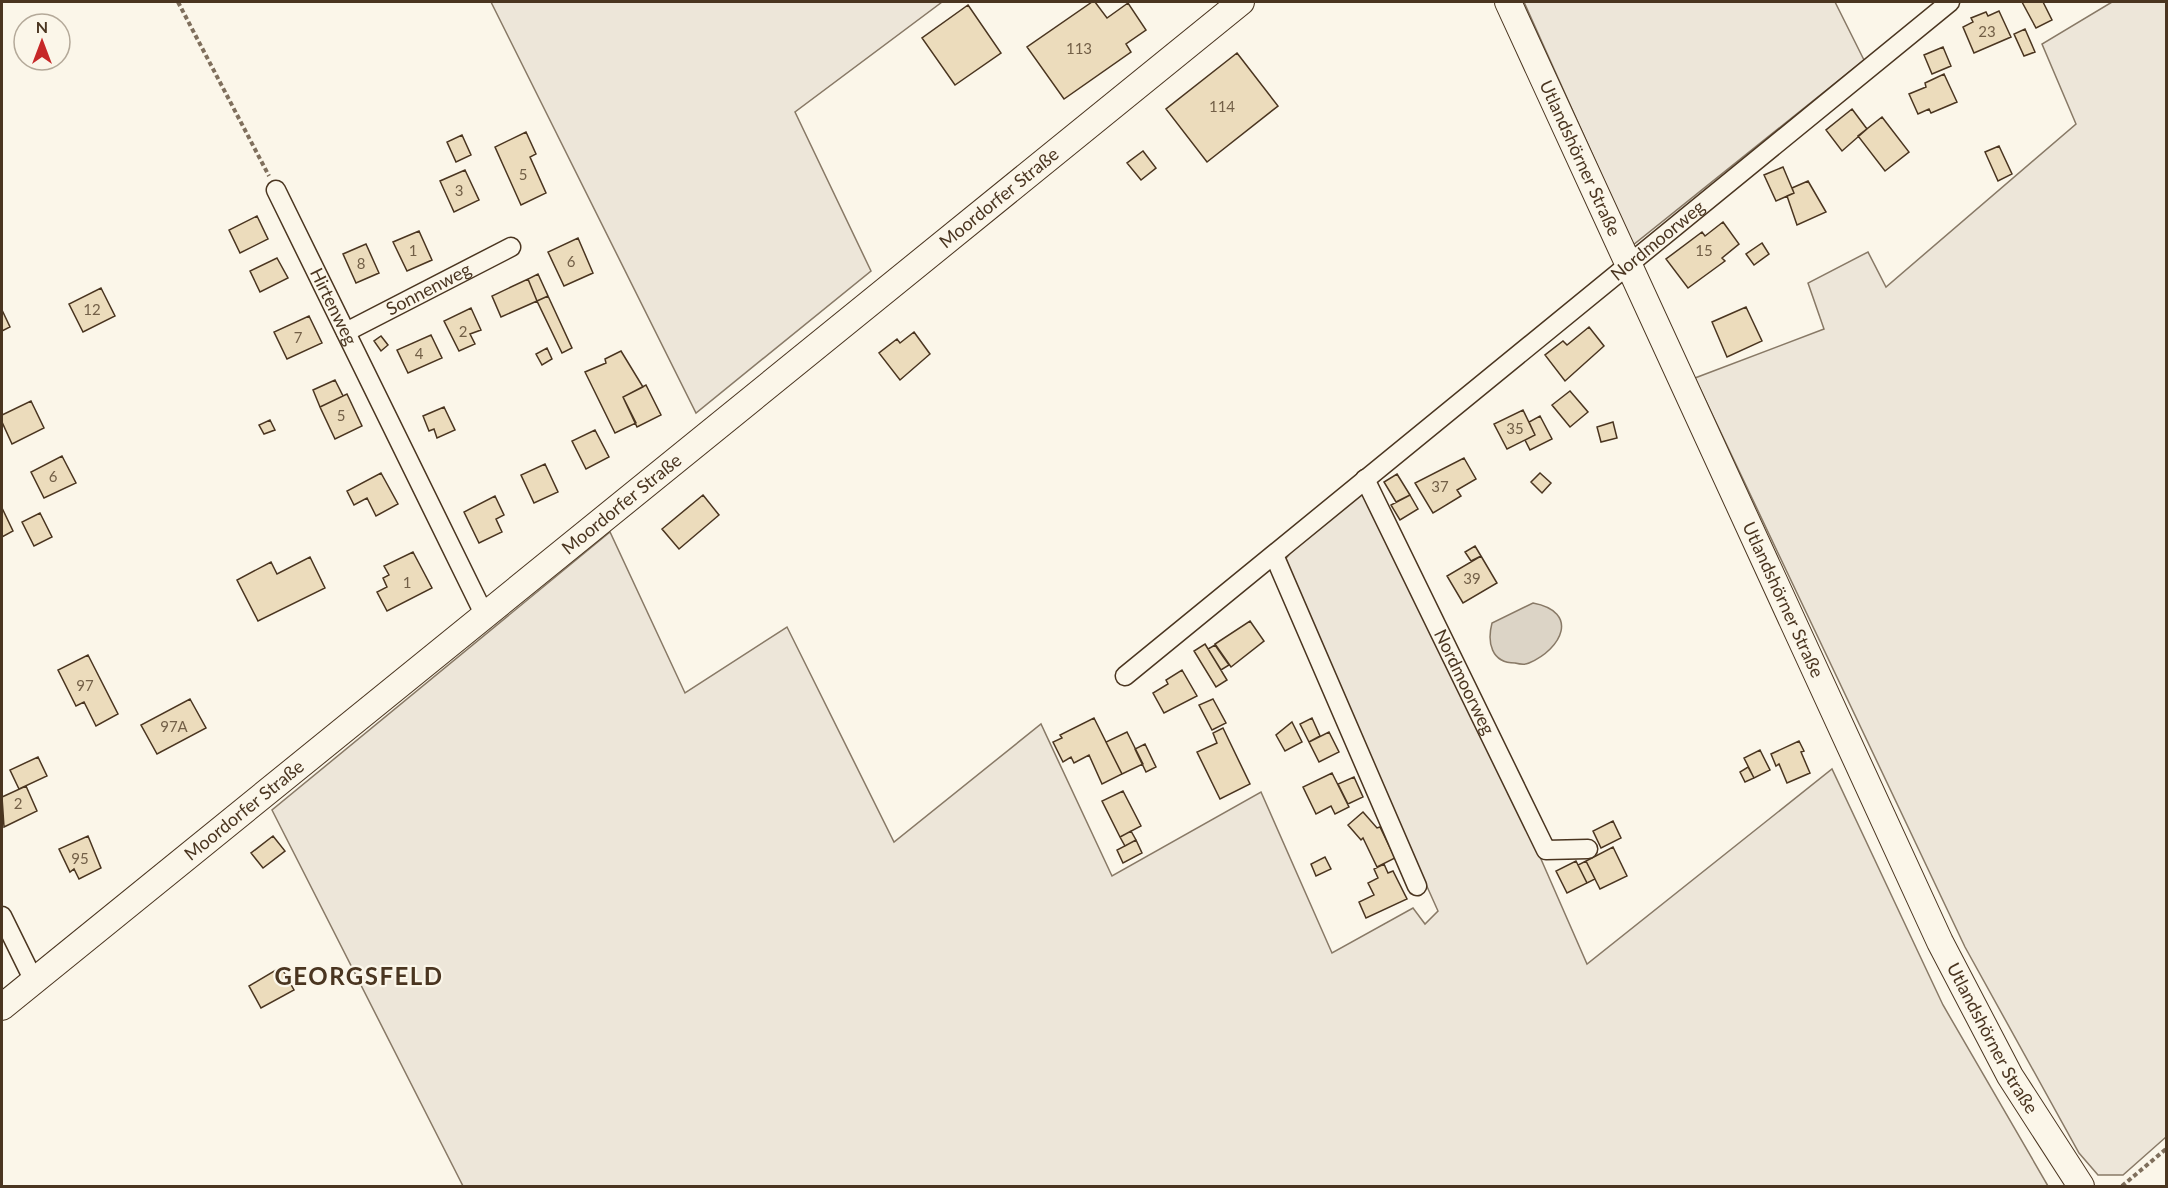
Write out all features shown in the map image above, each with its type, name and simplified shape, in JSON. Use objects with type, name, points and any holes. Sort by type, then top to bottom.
[{"type":"street","name":"Moordorfer Straße","points":[[2,1007],[1241,2]]},
{"type":"street","name":"Utlandshörner Straße","points":[[1508,2],[1940,942],[2010,1077],[2081,1186]]},
{"type":"street","name":"Nordmoorweg","points":[[1125,676],[1629,267],[1950,2]]},
{"type":"street","name":"Hirtenweg","points":[[276,190],[485,616]]},
{"type":"street","name":"Sonnenweg","points":[[346,332],[511,247]]},
{"type":"street","name":"Nordmoorweg","points":[[1365,479],[1546,850],[1588,849]]},
{"type":"street","points":[[1274,555],[1417,886]]},
{"type":"street","points":[[2,916],[34,981]]},
{"type":"path","points":[[178,2],[276,190]]},
{"type":"path","points":[[2122,1186],[2166,1149]]},
{"type":"shaded area","points":[[491,2],[942,2],[795,112],[871,271],[696,413]]},
{"type":"shaded area","points":[[1524,2],[1835,2],[1864,60],[1633,245]]},
{"type":"shaded area","points":[[2112,2],[2166,2],[2166,1137],[2123,1175],[2098,1175],[2079,1153],[1965,947],[1695,378],[1824,329],[1808,283],[1868,252],[1886,287],[2076,124],[2042,44]]},
{"type":"shaded area","points":[[1363,487],[1537,850],[1587,964],[1832,769],[1943,1005],[2048,1186],[463,1186],[272,810],[610,532],[685,693],[787,627],[894,842],[1041,724],[1112,876],[1261,792],[1332,953],[1413,908],[1425,924],[1438,911],[1282,563],[1293,550]]},
{"type":"shaded area","points":[[1533,603],[1557,614],[1561,622],[1561,631],[1557,640],[1541,657],[1527,664],[1507,662],[1501,659],[1496,655],[1491,644],[1492,623]]},
{"type":"building","points":[[1095,2],[1107,18],[1128,3],[1146,30],[1126,44],[1131,52],[1064,99],[1027,47]]},
{"type":"building","points":[[2022,2],[2043,2],[2052,20],[2036,28]]},
{"type":"building","points":[[968,5],[1001,53],[955,85],[922,38]]},
{"type":"building","points":[[1999,11],[2011,37],[1974,53],[1963,27],[1973,22],[1971,18],[1986,12],[1988,16]]},
{"type":"building","points":[[2025,29],[2035,52],[2024,56],[2014,34]]},
{"type":"building","points":[[1943,47],[1951,66],[1932,74],[1924,55]]},
{"type":"building","points":[[1237,53],[1278,106],[1207,162],[1166,109]]},
{"type":"building","points":[[1944,74],[1957,102],[1931,113],[1929,109],[1918,114],[1909,94],[1926,87],[1925,83]]},
{"type":"building","points":[[1852,109],[1867,129],[1842,151],[1826,130]]},
{"type":"building","points":[[1882,117],[1909,152],[1885,171],[1858,136]]},
{"type":"building","points":[[526,132],[536,154],[530,157],[546,193],[521,205],[495,147]]},
{"type":"building","points":[[462,135],[471,155],[456,162],[447,142]]},
{"type":"building","points":[[1999,146],[2012,174],[1998,181],[1985,152]]},
{"type":"building","points":[[1143,151],[1156,168],[1141,180],[1127,163]]},
{"type":"building","points":[[1783,167],[1794,193],[1776,201],[1764,175]]},
{"type":"building","points":[[465,170],[479,200],[454,212],[440,181]]},
{"type":"building","points":[[1808,181],[1826,212],[1797,225],[1787,196],[1794,193],[1792,188]]},
{"type":"building","points":[[257,216],[268,239],[240,253],[229,230]]},
{"type":"building","points":[[1723,222],[1739,244],[1722,258],[1725,261],[1688,288],[1666,259],[1702,232],[1705,236]]},
{"type":"building","points":[[419,231],[432,260],[407,271],[393,242]]},
{"type":"building","points":[[578,238],[593,273],[564,286],[548,252]]},
{"type":"building","points":[[1762,243],[1769,254],[1754,265],[1746,254]]},
{"type":"building","points":[[366,244],[379,273],[356,283],[343,254]]},
{"type":"building","points":[[277,258],[288,278],[260,292],[250,271]]},
{"type":"building","points":[[538,274],[548,296],[537,301],[528,279]]},
{"type":"building","points":[[528,279],[537,301],[501,317],[492,296]]},
{"type":"building","points":[[101,288],[115,316],[83,332],[69,304]]},
{"type":"building","points":[[548,296],[572,348],[562,353],[537,301]]},
{"type":"building","points":[[1746,307],[1762,341],[1727,357],[1712,322]]},
{"type":"building","points":[[471,308],[481,330],[470,334],[475,344],[459,351],[444,321]]},
{"type":"building","points":[[2,310],[10,327],[2,331]]},
{"type":"building","points":[[309,316],[322,343],[287,359],[274,332]]},
{"type":"building","points":[[1589,327],[1604,346],[1565,381],[1545,355],[1563,341],[1567,345]]},
{"type":"building","points":[[914,332],[930,354],[900,380],[879,353],[897,339],[900,343]]},
{"type":"building","points":[[431,335],[442,358],[408,373],[397,350]]},
{"type":"building","points":[[381,336],[388,345],[381,351],[374,341]]},
{"type":"building","points":[[547,348],[552,359],[542,365],[536,354]]},
{"type":"building","points":[[621,351],[643,387],[623,397],[636,423],[615,433],[585,372],[606,363],[605,359]]},
{"type":"building","points":[[335,380],[343,396],[320,407],[313,390]]},
{"type":"building","points":[[646,385],[661,415],[637,427],[623,397]]},
{"type":"building","points":[[1570,391],[1588,412],[1570,427],[1552,405]]},
{"type":"building","points":[[347,394],[362,426],[335,439],[320,407]]},
{"type":"building","points":[[31,401],[44,428],[12,444],[2,422],[2,415]]},
{"type":"building","points":[[444,407],[455,430],[437,438],[434,429],[429,431],[423,416]]},
{"type":"building","points":[[1523,410],[1535,435],[1507,449],[1494,424]]},
{"type":"building","points":[[1540,416],[1552,439],[1530,450],[1525,440],[1535,435],[1529,422]]},
{"type":"building","points":[[270,420],[275,430],[264,434],[259,425]]},
{"type":"building","points":[[1613,422],[1617,438],[1601,442],[1597,427]]},
{"type":"building","points":[[595,430],[609,457],[586,469],[572,441]]},
{"type":"building","points":[[62,456],[76,483],[44,498],[31,472]]},
{"type":"building","points":[[1464,458],[1476,479],[1457,490],[1461,496],[1433,513],[1415,483]]},
{"type":"building","points":[[545,464],[558,492],[534,503],[521,475]]},
{"type":"building","points":[[381,473],[398,504],[376,516],[367,498],[354,505],[347,491]]},
{"type":"building","points":[[1540,473],[1551,483],[1542,493],[1531,482]]},
{"type":"building","points":[[1397,474],[1410,495],[1396,502],[1384,482]]},
{"type":"building","points":[[703,495],[719,515],[679,549],[662,529]]},
{"type":"building","points":[[1410,495],[1418,509],[1400,520],[1391,505]]},
{"type":"building","points":[[495,496],[504,515],[496,519],[502,532],[479,543],[464,512]]},
{"type":"building","points":[[2,508],[13,531],[2,537]]},
{"type":"building","points":[[40,513],[52,537],[34,546],[22,522]]},
{"type":"building","points":[[1475,546],[1481,556],[1471,561],[1465,552]]},
{"type":"building","points":[[413,552],[432,588],[387,611],[377,592],[387,587],[383,578],[389,575],[384,566]]},
{"type":"building","points":[[1481,556],[1497,583],[1463,603],[1447,576]]},
{"type":"building","points":[[310,557],[325,588],[258,621],[237,580],[271,562],[277,574]]},
{"type":"building","points":[[1250,621],[1264,641],[1231,667],[1215,644]]},
{"type":"building","points":[[1205,644],[1227,680],[1216,687],[1194,651]]},
{"type":"building","points":[[1215,645],[1229,665],[1221,670],[1208,649]]},
{"type":"building","points":[[88,655],[118,714],[96,726],[84,702],[76,706],[58,670]]},
{"type":"building","points":[[1182,670],[1197,696],[1164,713],[1153,693],[1168,684],[1166,680]]},
{"type":"building","points":[[190,699],[206,728],[157,754],[141,725]]},
{"type":"building","points":[[1213,699],[1226,723],[1212,730],[1199,705]]},
{"type":"building","points":[[1094,718],[1122,774],[1102,784],[1089,755],[1074,763],[1071,757],[1063,762],[1053,742],[1062,738],[1060,735]]},
{"type":"building","points":[[1312,718],[1320,736],[1309,742],[1300,724]]},
{"type":"building","points":[[1292,722],[1302,742],[1285,751],[1276,735]]},
{"type":"building","points":[[1223,728],[1250,784],[1220,799],[1197,752],[1217,743],[1213,733]]},
{"type":"building","points":[[1127,732],[1143,764],[1122,774],[1106,742]]},
{"type":"building","points":[[1329,732],[1339,752],[1319,762],[1309,742]]},
{"type":"building","points":[[1799,741],[1810,773],[1787,783],[1779,764],[1776,766],[1771,754]]},
{"type":"building","points":[[1145,744],[1156,767],[1146,772],[1135,749]]},
{"type":"building","points":[[1760,750],[1770,770],[1754,778],[1744,758]]},
{"type":"building","points":[[38,757],[47,776],[19,789],[10,770]]},
{"type":"building","points":[[1748,767],[1754,778],[1745,782],[1740,772]]},
{"type":"building","points":[[1332,773],[1349,807],[1335,814],[1331,806],[1316,814],[1303,787]]},
{"type":"building","points":[[1354,777],[1363,797],[1348,804],[1338,784]]},
{"type":"building","points":[[26,786],[37,811],[4,827],[2,797]]},
{"type":"building","points":[[1123,791],[1141,826],[1120,837],[1102,801]]},
{"type":"building","points":[[1363,812],[1377,828],[1380,827],[1395,858],[1377,867],[1363,838],[1361,840],[1348,825]]},
{"type":"building","points":[[1613,821],[1621,838],[1601,848],[1593,831]]},
{"type":"building","points":[[1131,831],[1136,840],[1125,846],[1120,837]]},
{"type":"building","points":[[88,836],[101,868],[79,879],[74,869],[70,872],[59,849]]},
{"type":"building","points":[[273,836],[285,851],[263,868],[251,853]]},
{"type":"building","points":[[1136,840],[1142,853],[1123,863],[1117,850]]},
{"type":"building","points":[[1613,847],[1627,876],[1600,889],[1586,861]]},
{"type":"building","points":[[1325,857],[1331,869],[1316,876],[1311,864]]},
{"type":"building","points":[[1576,861],[1587,883],[1567,893],[1556,871]]},
{"type":"building","points":[[1586,861],[1595,879],[1587,883],[1578,865]]},
{"type":"building","points":[[1384,864],[1388,873],[1393,871],[1407,899],[1366,918],[1359,902],[1374,895],[1368,883],[1378,878],[1374,869]]},
{"type":"building","points":[[281,967],[294,990],[261,1008],[249,986]]},
{"type":"district","name":"GEORGSFELD","points":[[359,977]]}]
